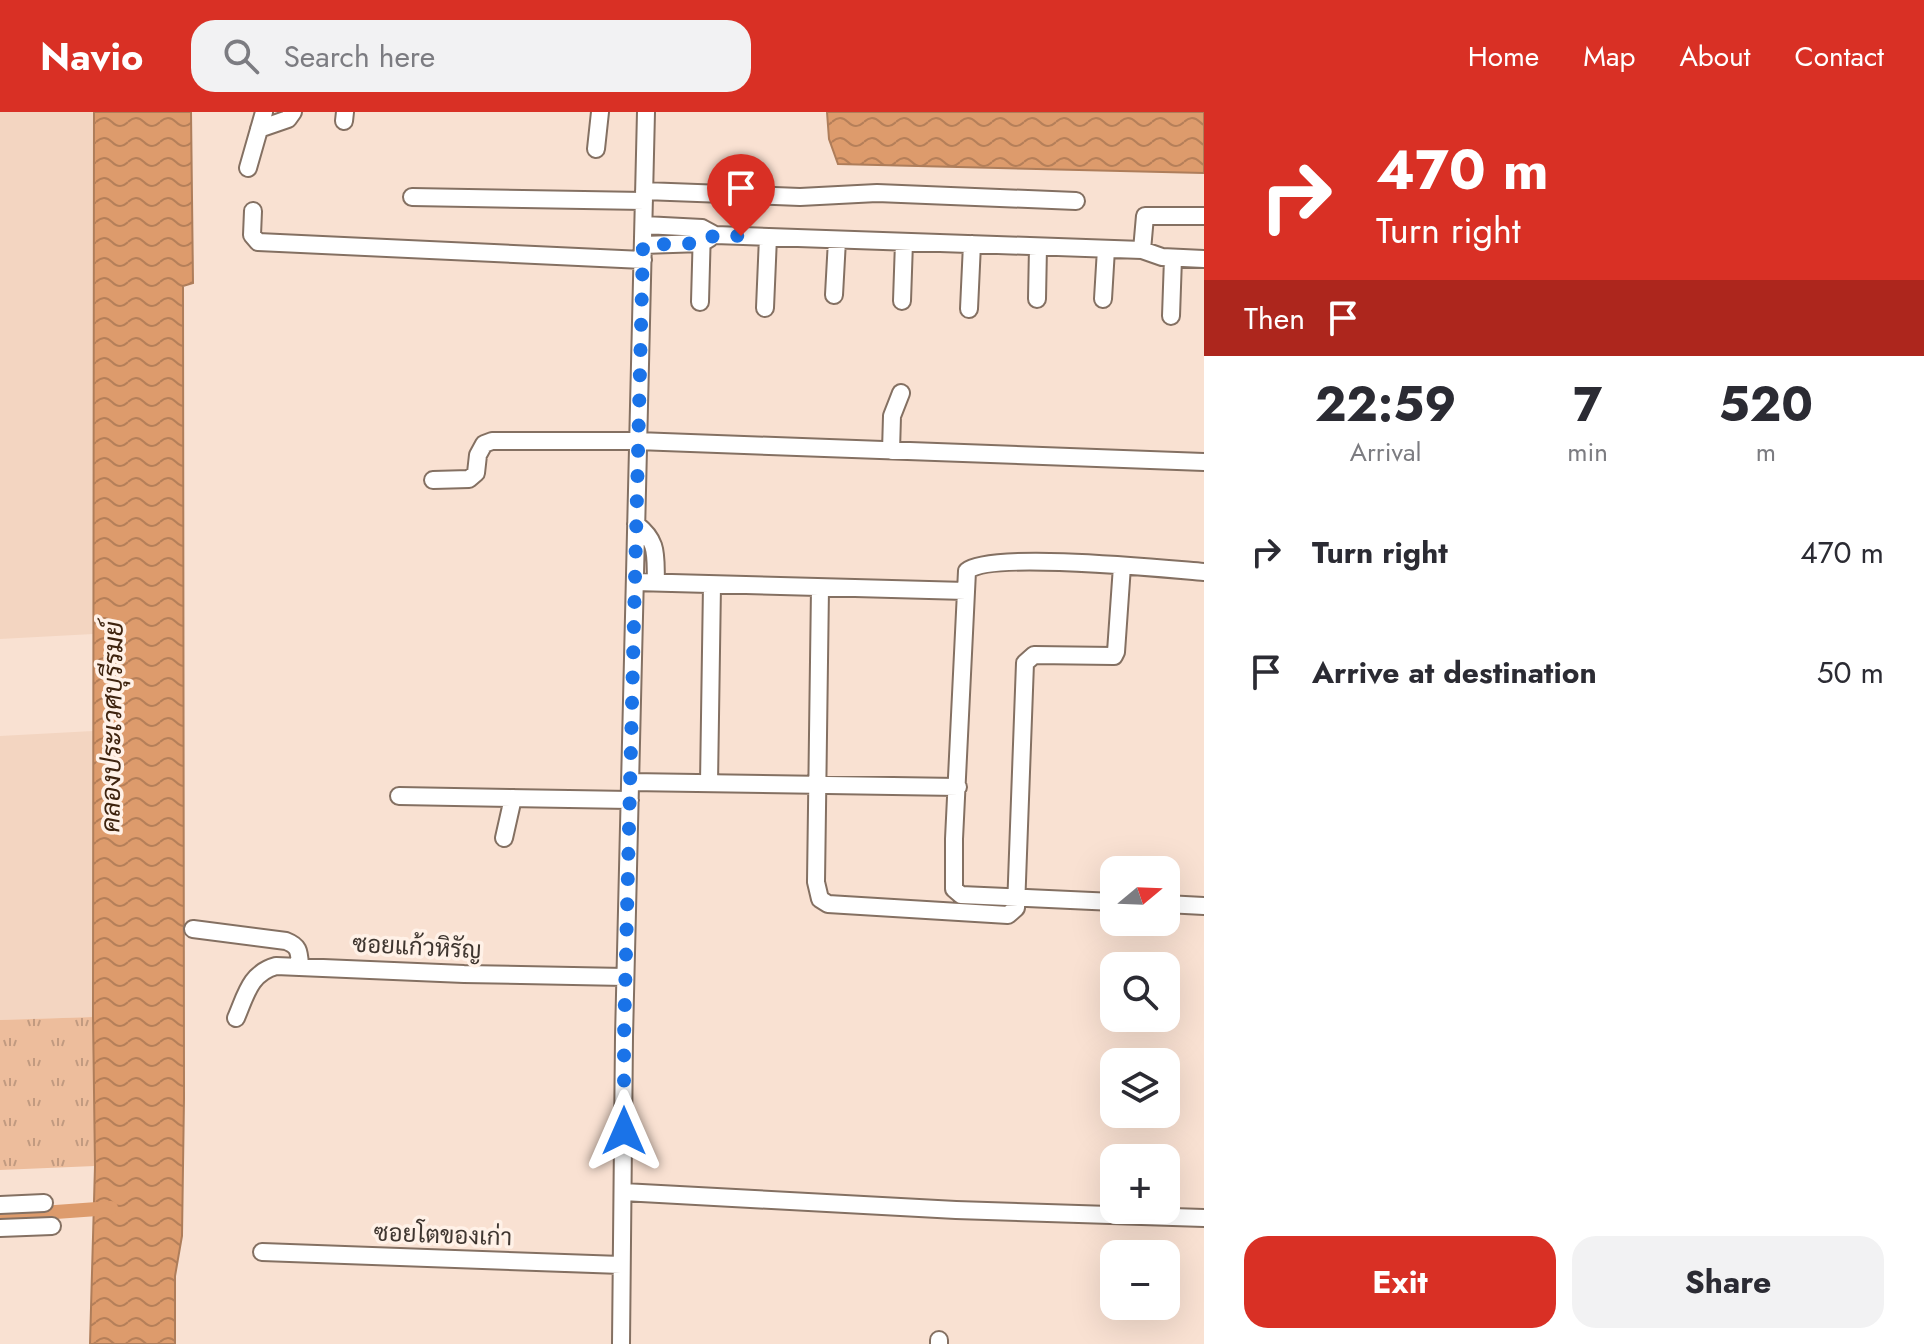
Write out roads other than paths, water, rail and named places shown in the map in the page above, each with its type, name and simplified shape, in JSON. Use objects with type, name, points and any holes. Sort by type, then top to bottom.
[{"type":"street","points":[[248,168],[264,112]]},
{"type":"street","points":[[259,129],[288,119],[293,112]]},
{"type":"street","points":[[596,149],[600,112]]},
{"type":"street","points":[[621,1344],[625,977],[646,112]]},
{"type":"street","points":[[412,197],[800,197],[877,193],[1076,201]]},
{"type":"street","points":[[253,211],[252,235],[258,242],[643,253],[706,236]]},
{"type":"street","points":[[1142,250],[1145,216],[1204,216]]},
{"type":"street","points":[[644,225],[706,236],[1142,250],[1155,256],[1204,259]]},
{"type":"street","points":[[700,302],[706,236]]},
{"type":"street","points":[[765,308],[768,237]]},
{"type":"street","points":[[834,295],[837,240]]},
{"type":"street","points":[[902,301],[904,242]]},
{"type":"street","points":[[969,309],[972,244]]},
{"type":"street","points":[[1037,299],[1038,247]]},
{"type":"street","points":[[1103,299],[1106,249]]},
{"type":"street","points":[[1171,316],[1173,258]]},
{"type":"street","points":[[891,451],[892,416],[901,393]]},
{"type":"street","points":[[433,480],[469,479],[476,473],[478,455],[484,444],[492,441],[637,441],[1204,462]]},
{"type":"street","points":[[636,524],[651,539],[655,549],[656,582]]},
{"type":"street","points":[[1100,901],[961,895],[954,889],[967,571],[982,563],[1122,566],[1204,572]]},
{"type":"street","points":[[820,588],[816,882],[820,899],[828,904],[1008,915],[1014,912],[1017,898],[1025,663],[1034,655],[1114,656],[1122,566]]},
{"type":"street","points":[[635,582],[966,591]]},
{"type":"street","points":[[709,783],[712,585]]},
{"type":"street","points":[[630,782],[958,787]]},
{"type":"street","points":[[399,796],[630,800]]},
{"type":"street","points":[[504,838],[513,798]]},
{"type":"street","points":[[1180,905],[1204,906]]},
{"type":"street","points":[[193,929],[286,941],[296,945],[299,950],[300,965]]},
{"type":"street","name":"ซอยแก้วหิรัญ","points":[[236,1018],[249,986],[262,971],[276,966],[625,977]]},
{"type":"street","points":[[623,1192],[956,1210],[1204,1218]]},
{"type":"street","points":[[0,1205],[44,1203]]},
{"type":"street","points":[[0,1228],[52,1226]]},
{"type":"street","name":"ซอยโตของเก่า","points":[[262,1252],[621,1265]]},
{"type":"water","name":"คลองประเวศบุรีรมย์","points":[[94,112],[191,112],[193,283],[183,286],[184,1098],[182,1236],[175,1276],[175,1344],[90,1344],[95,1166]]},
{"type":"water","points":[[827,112],[1204,112],[1204,173],[838,164],[829,139]]},
{"type":"waterway","points":[[0,1216],[111,1208]]}]
